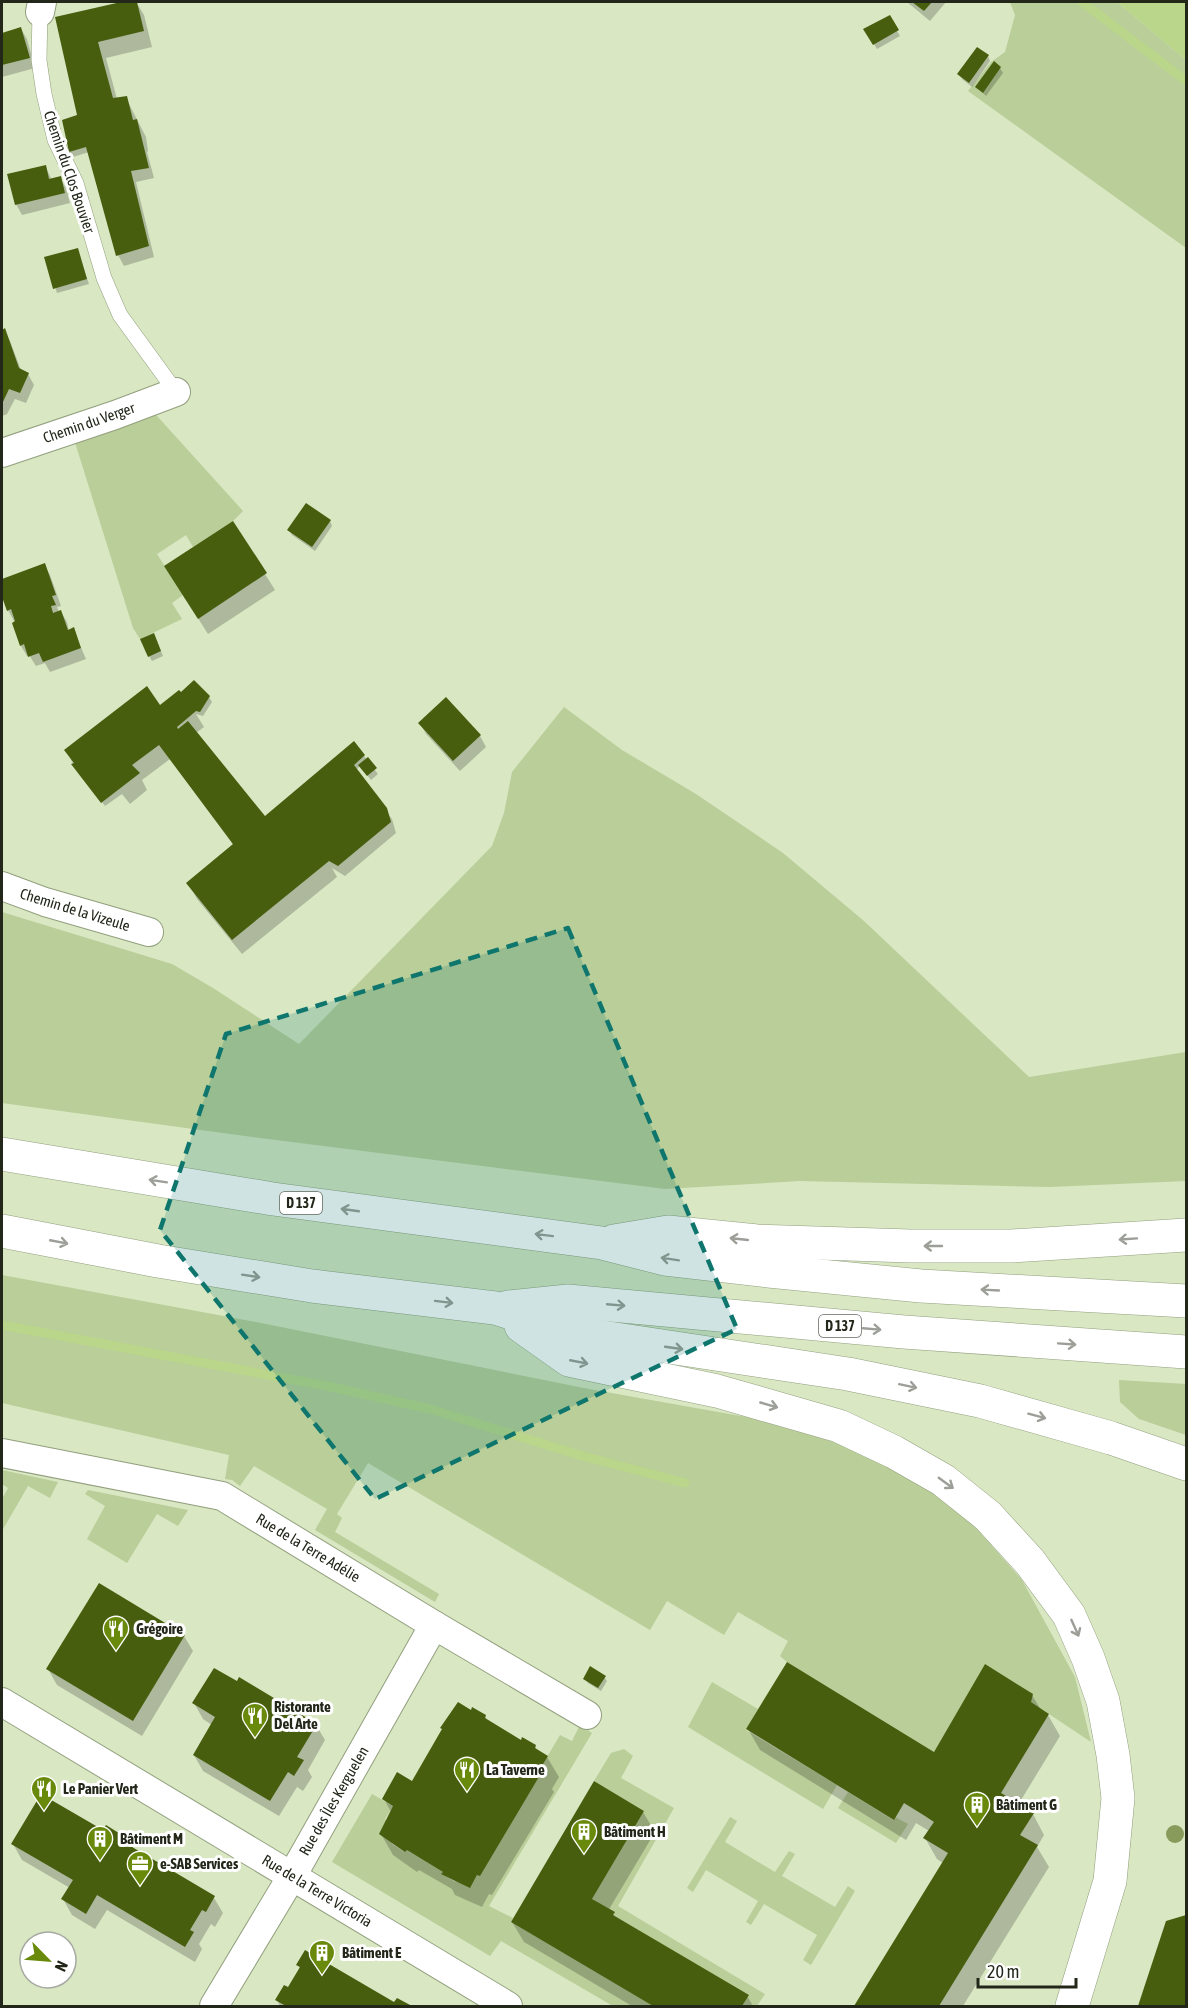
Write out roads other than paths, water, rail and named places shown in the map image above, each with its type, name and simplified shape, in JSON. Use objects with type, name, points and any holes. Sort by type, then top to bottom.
[{"type":"highway","name":"D 137","points":[[2,1154],[273,1199],[602,1243],[665,1259],[921,1286],[1186,1300]]},
{"type":"highway","name":"D 137","points":[[2,1231],[158,1261],[312,1286],[495,1308],[568,1301],[904,1332],[1186,1352]]},
{"type":"highway","points":[[602,1243],[668,1232],[757,1241],[910,1246],[1012,1245],[1186,1235]]},
{"type":"highway","points":[[495,1308],[576,1333],[848,1374],[980,1401],[1111,1438],[1186,1464]]},
{"type":"highway","points":[[495,1308],[569,1360],[717,1391],[771,1405],[839,1426],[894,1452],[943,1480],[988,1516],[1030,1562],[1069,1615],[1088,1658],[1103,1701],[1118,1798],[1110,1881],[1072,2007]]},
{"type":"street","name":"Chemin du Verger","points":[[2,453],[176,392]]},
{"type":"street","name":"Chemin de la Vizeule","points":[[2,886],[45,902],[149,932]]},
{"type":"street","name":"Rue de la Terre Adélie","points":[[2,1453],[222,1496],[588,1716]]},
{"type":"street","name":"Rue des Îles Kerguelen","points":[[214,2007],[292,1876],[434,1625]]},
{"type":"street","name":"Rue de la Terre Victoria","points":[[2,1702],[508,2007]]},
{"type":"lane","name":"Chemin du Clos Bouvier","points":[[41,7],[39,60],[55,140],[76,183],[104,278],[120,315],[176,392]]},
{"type":"waterway","points":[[1082,2],[1186,81]]},
{"type":"waterway","points":[[2,1325],[327,1386],[430,1409],[579,1455],[685,1483]]},
{"type":"place","name":"Grégoire","points":[[116,1652]]},
{"type":"place","name":"Ristorante Del Arte","points":[[255,1739]]},
{"type":"place","name":"La Taverne","points":[[467,1793]]},
{"type":"place","name":"Le Panier Vert","points":[[44,1812]]},
{"type":"place","name":"Bâtiment G","points":[[977,1828]]},
{"type":"place","name":"Bâtiment H","points":[[584,1855]]},
{"type":"place","name":"Bâtiment M","points":[[100,1862]]},
{"type":"place","name":"e-SAB Services","points":[[140,1887]]},
{"type":"place","name":"Bâtiment E","points":[[322,1976]]}]
